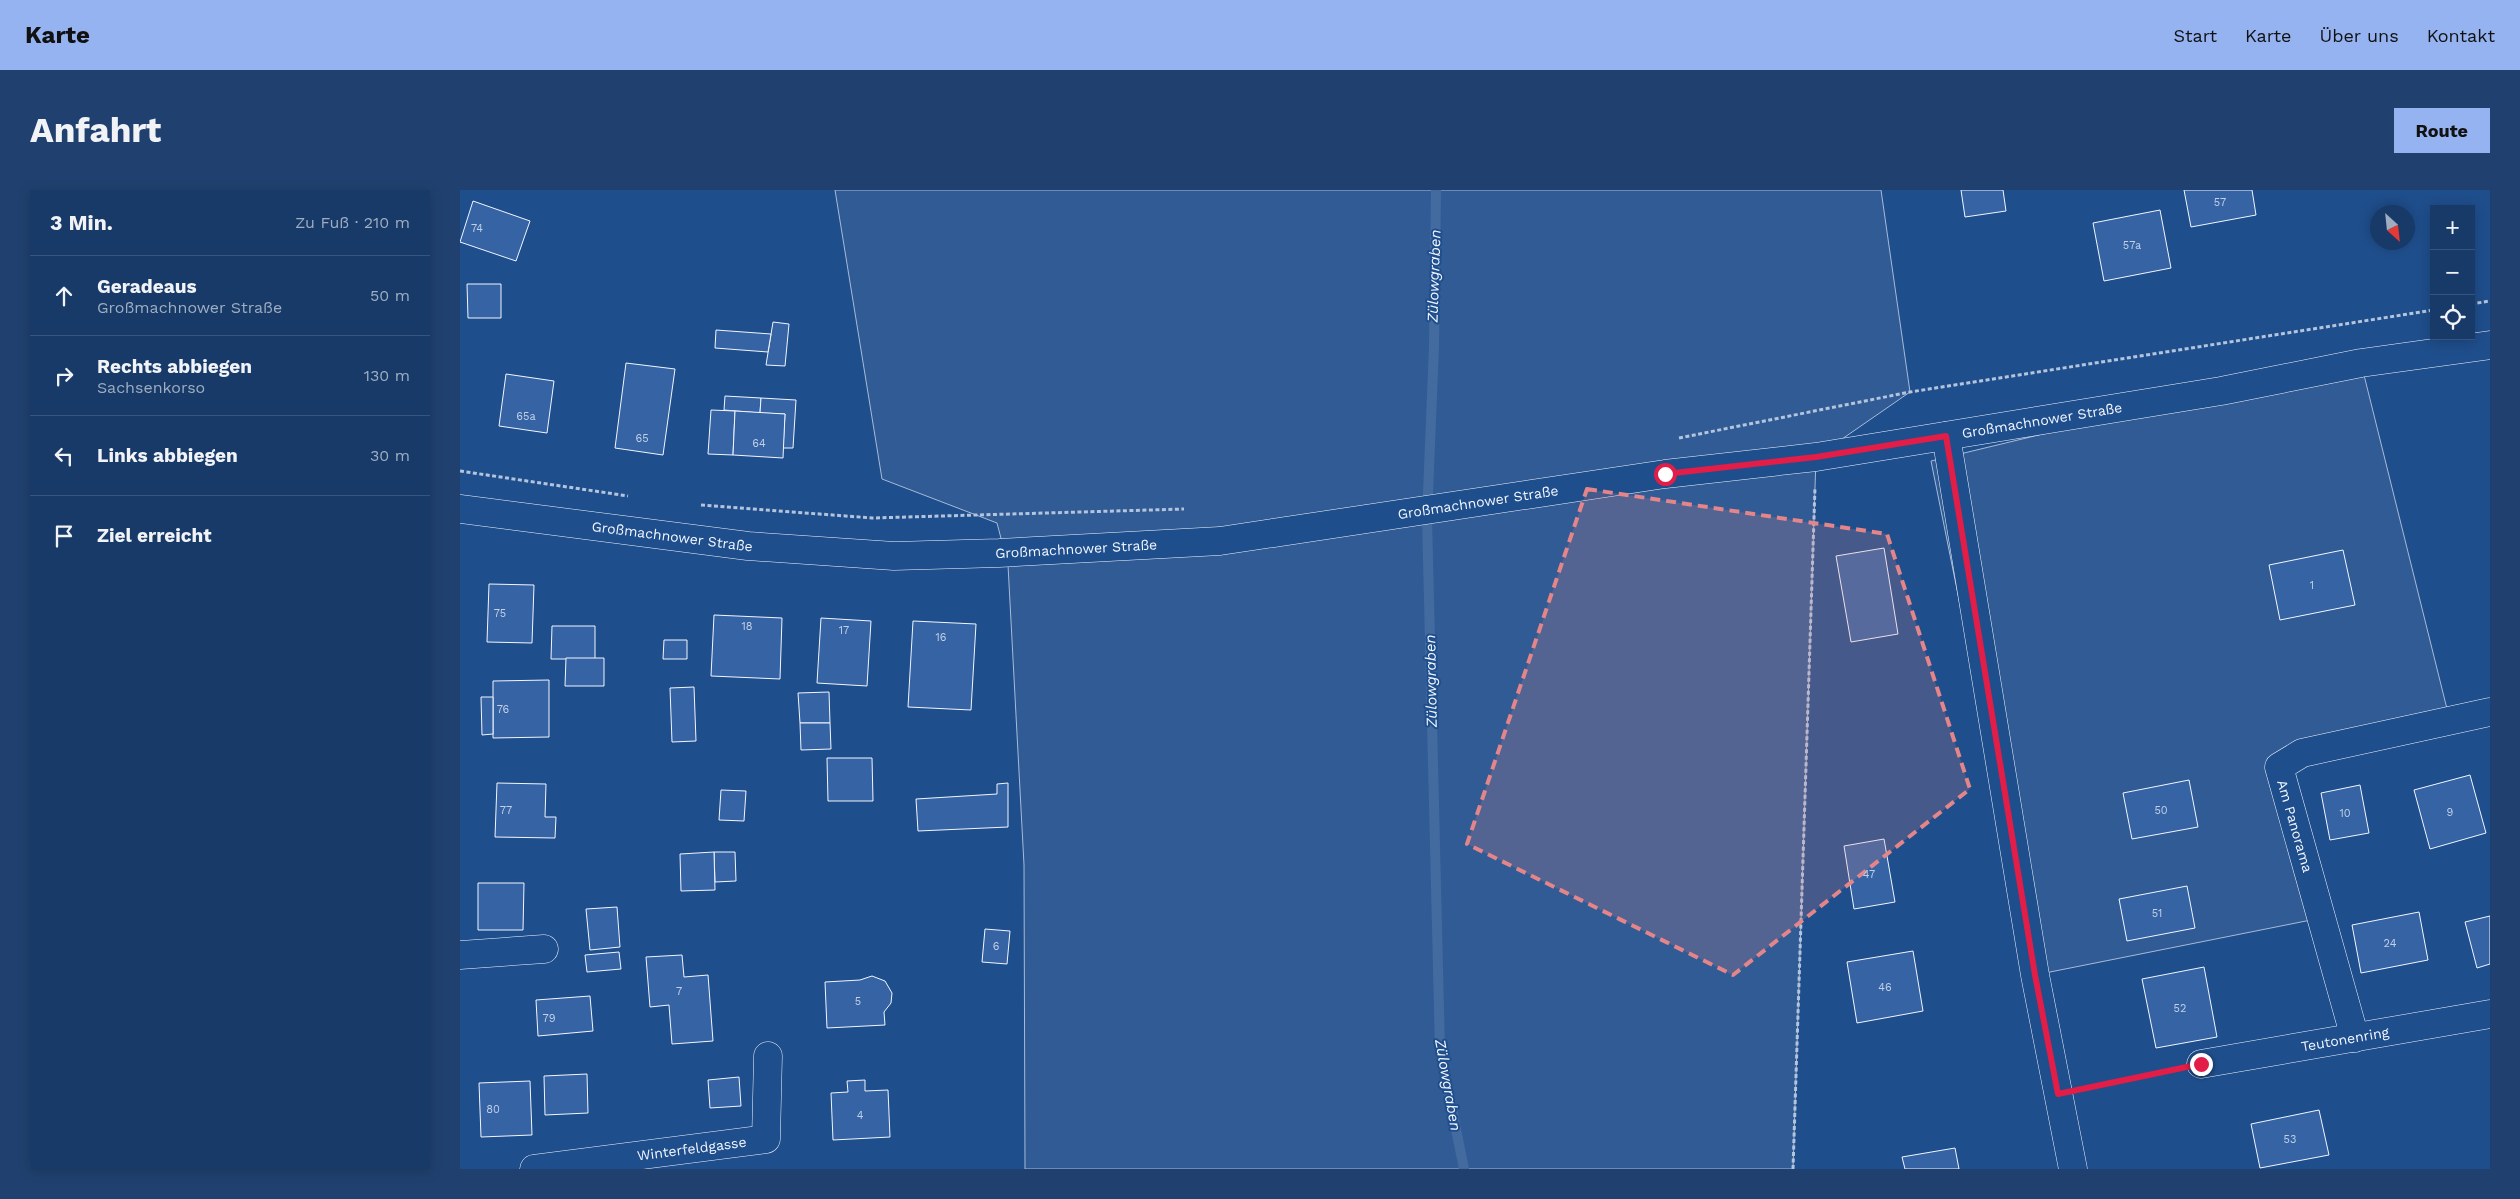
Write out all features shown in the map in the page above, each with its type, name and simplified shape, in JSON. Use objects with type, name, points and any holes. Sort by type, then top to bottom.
[{"type":"street","name":"Großmachnower Straße","points":[[460,509],[738,545],[894,556],[1000,553],[1220,541],[1332,526],[1665,474],[1816,457],[2221,391],[2361,363],[2490,345]]},
{"type":"street","points":[[1946,436],[2035,975],[2073,1169]]},
{"type":"street","name":"Am Panorama","points":[[2355,1038],[2279,768],[2302,752],[2490,712]]},
{"type":"street","points":[[460,955],[544,949]]},
{"type":"street","name":"Teutonenring","points":[[2201,1064],[2490,1014]]},
{"type":"street","name":"Winterfeldgasse","points":[[534,1169],[766,1139],[768,1056]]},
{"type":"path","points":[[2475,303],[2490,301]]},
{"type":"path","points":[[1677,438],[1910,392],[2430,311]]},
{"type":"path","points":[[1793,1169],[1816,457]]},
{"type":"path","points":[[460,471],[632,497]]},
{"type":"path","points":[[699,505],[872,518],[1188,508]]},
{"type":"path","points":[[2058,1094],[2201,1064]]},
{"type":"highlighted area","points":[[1587,489],[1887,534],[1970,789],[1733,975],[1467,844]]},
{"type":"shaded area","points":[[835,190],[1881,190],[1910,392],[1816,457],[1793,1169],[1025,1169],[1024,865],[1008,565],[997,523],[882,479]]},
{"type":"shaded area","points":[[2361,363],[2450,721],[2279,767],[2321,918],[2035,975],[1931,461],[2221,391]]},
{"type":"building","points":[[1961,190],[2003,190],[2006,211],[1965,217]]},
{"type":"building","points":[[2184,190],[2252,190],[2256,215],[2191,227]]},
{"type":"building","points":[[473,201],[530,221],[516,261],[460,242]]},
{"type":"building","points":[[2160,210],[2171,268],[2104,281],[2093,223]]},
{"type":"building","points":[[467,284],[501,284],[501,318],[468,318]]},
{"type":"building","points":[[773,322],[789,324],[785,366],[766,365]]},
{"type":"building","points":[[716,330],[771,334],[768,352],[715,348]]},
{"type":"building","points":[[626,363],[675,369],[663,455],[615,448]]},
{"type":"building","points":[[506,374],[554,381],[547,433],[499,426]]},
{"type":"building","points":[[725,396],[761,398],[760,413],[724,410]]},
{"type":"building","points":[[761,398],[796,400],[793,448],[783,448],[785,414],[760,413]]},
{"type":"building","points":[[711,410],[735,411],[733,455],[708,454]]},
{"type":"building","points":[[735,411],[785,414],[783,458],[733,455]]},
{"type":"building","points":[[1884,548],[1898,634],[1851,642],[1836,556]]},
{"type":"building","points":[[2343,550],[2355,605],[2280,620],[2269,565]]},
{"type":"building","points":[[489,584],[534,585],[532,643],[487,642]]},
{"type":"building","points":[[714,615],[782,618],[780,679],[711,676]]},
{"type":"building","points":[[821,618],[871,621],[867,686],[817,683]]},
{"type":"building","points":[[913,621],[976,624],[971,710],[908,707]]},
{"type":"building","points":[[552,626],[595,626],[595,659],[551,659]]},
{"type":"building","points":[[664,640],[687,640],[687,659],[663,659]]},
{"type":"building","points":[[566,658],[604,658],[604,686],[565,686]]},
{"type":"building","points":[[549,680],[549,737],[493,738],[493,681]]},
{"type":"building","points":[[694,687],[696,741],[672,742],[670,688]]},
{"type":"building","points":[[829,692],[830,723],[800,723],[798,693]]},
{"type":"building","points":[[481,697],[493,697],[493,734],[482,735]]},
{"type":"building","points":[[800,723],[830,723],[831,749],[801,750]]},
{"type":"building","points":[[827,758],[872,758],[873,801],[828,801]]},
{"type":"building","points":[[2470,775],[2486,833],[2430,849],[2414,790]]},
{"type":"building","points":[[2189,780],[2198,827],[2132,839],[2123,793]]},
{"type":"building","points":[[497,783],[546,784],[545,817],[556,817],[555,838],[495,837]]},
{"type":"building","points":[[1008,783],[1008,827],[918,831],[916,799],[997,794],[997,784]]},
{"type":"building","points":[[2360,785],[2369,833],[2330,840],[2321,793]]},
{"type":"building","points":[[721,790],[746,791],[744,821],[719,820]]},
{"type":"building","points":[[1884,839],[1895,902],[1854,909],[1844,846]]},
{"type":"building","points":[[714,852],[735,852],[736,881],[715,882]]},
{"type":"building","points":[[714,852],[715,890],[681,891],[680,854]]},
{"type":"building","points":[[478,883],[524,883],[523,930],[478,930]]},
{"type":"building","points":[[2187,886],[2195,928],[2127,941],[2119,899]]},
{"type":"building","points":[[617,907],[620,947],[590,950],[586,909]]},
{"type":"building","points":[[2419,912],[2428,960],[2361,973],[2352,925]]},
{"type":"building","points":[[2490,916],[2490,964],[2477,968],[2465,922]]},
{"type":"building","points":[[985,929],[1010,931],[1007,964],[982,962]]},
{"type":"building","points":[[1913,951],[1923,1011],[1857,1023],[1847,962]]},
{"type":"building","points":[[619,952],[621,969],[587,972],[585,955]]},
{"type":"building","points":[[682,955],[684,977],[708,975],[713,1041],[672,1044],[669,1005],[650,1007],[646,957]]},
{"type":"building","points":[[2204,967],[2217,1037],[2156,1048],[2142,979]]},
{"type":"building","points":[[872,976],[885,981],[892,993],[891,1003],[884,1012],[885,1025],[827,1028],[825,982],[860,980]]},
{"type":"building","points":[[590,996],[593,1031],[538,1036],[536,1000]]},
{"type":"building","points":[[587,1074],[588,1113],[545,1115],[544,1076]]},
{"type":"building","points":[[739,1077],[741,1106],[710,1108],[708,1080]]},
{"type":"building","points":[[865,1080],[865,1091],[888,1090],[890,1137],[833,1140],[831,1093],[848,1092],[847,1081]]},
{"type":"building","points":[[530,1081],[532,1135],[481,1137],[479,1083]]},
{"type":"building","points":[[2319,1110],[2329,1155],[2260,1168],[2251,1124]]},
{"type":"building","points":[[1955,1148],[1959,1169],[1905,1169],[1902,1157]]},
{"type":"waterway","name":"Zülowgraben","points":[[1436,190],[1434,346],[1427,518],[1440,1050],[1464,1169]]},
{"type":"route","points":[[1665,474],[1816,457],[1946,436],[2035,975],[2058,1094],[2201,1064]]}]
